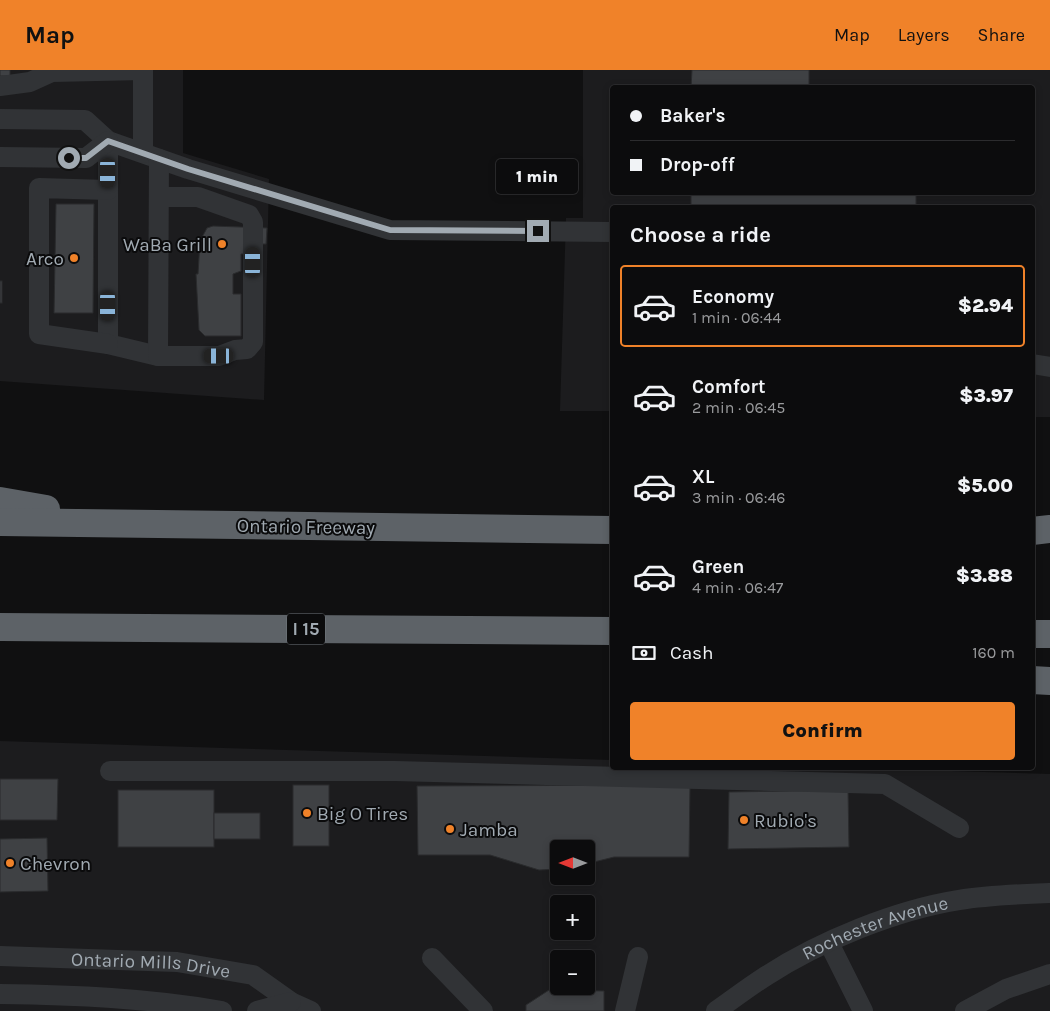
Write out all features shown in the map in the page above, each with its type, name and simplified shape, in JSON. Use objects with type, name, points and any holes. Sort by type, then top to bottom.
[{"type":"highway","points":[[0,501],[127,524]]},
{"type":"highway","name":"Ontario Freeway","points":[[0,522],[610,530]]},
{"type":"highway","points":[[1035,532],[1050,529]]},
{"type":"highway","points":[[1035,533],[1050,535]]},
{"type":"highway","name":"I 15","points":[[0,627],[610,632]]},
{"type":"highway","points":[[1035,634],[1050,634]]},
{"type":"highway","points":[[1035,680],[1050,681]]},
{"type":"street","points":[[0,86],[30,82],[52,71],[144,70],[151,156],[159,197],[158,356]]},
{"type":"street","points":[[0,119],[85,120],[108,141],[390,230],[610,232]]},
{"type":"street","points":[[0,157],[86,158],[108,141]]},
{"type":"street","points":[[108,141],[108,344]]},
{"type":"street","points":[[108,190],[40,188],[39,334],[108,344],[158,356],[219,356],[235,350],[247,349],[253,342],[253,222],[250,215],[198,197],[159,197]]},
{"type":"street","points":[[1035,364],[1050,367]]},
{"type":"street","points":[[110,771],[395,771],[885,784],[959,828]]},
{"type":"street","name":"Rochester Avenue","points":[[716,1011],[767,975],[858,929],[958,900],[1010,894],[1050,893]]},
{"type":"street","points":[[829,943],[862,1011]]},
{"type":"street","name":"Ontario Mills Drive","points":[[0,956],[176,962],[254,974],[291,1002],[311,1011]]},
{"type":"street","points":[[625,1011],[638,957]]},
{"type":"street","points":[[432,958],[483,1011]]},
{"type":"street","points":[[965,1011],[1006,989],[1050,974]]},
{"type":"street","name":"Ontario Mills Drive","points":[[0,994],[80,995],[162,1001],[222,1011]]},
{"type":"street","points":[[257,1011],[291,1002]]},
{"type":"shaded area","points":[[0,70],[183,70],[183,153],[269,179],[264,400],[0,381]]},
{"type":"shaded area","points":[[583,70],[1050,70],[1050,417],[1035,417],[1035,205],[610,205],[610,411],[560,411],[566,218],[583,218]]},
{"type":"shaded area","points":[[0,741],[610,760],[610,770],[918,770],[1050,774],[1050,1011],[0,1011]]},
{"type":"building","points":[[0,70],[10,70],[10,76],[0,76]]},
{"type":"building","points":[[692,70],[809,70],[809,85],[691,85]]},
{"type":"building","points":[[691,195],[916,195],[916,205],[691,205]]},
{"type":"building","name":"Arco","points":[[56,204],[94,204],[93,313],[54,313]]},
{"type":"building","points":[[213,226],[267,228],[266,244],[250,244],[250,254],[241,254],[241,271],[233,274],[233,294],[241,294],[241,336],[205,336],[199,330],[196,274],[198,274],[200,241],[207,228]]},
{"type":"building","points":[[0,281],[2,281],[2,303],[0,303]]},
{"type":"building","points":[[0,779],[58,779],[57,820],[0,820]]},
{"type":"building","points":[[293,785],[329,785],[329,846],[293,846]]},
{"type":"building","points":[[690,785],[689,857],[614,857],[595,862],[595,840],[550,840],[550,869],[539,870],[490,855],[418,855],[417,786]]},
{"type":"building","points":[[118,790],[214,790],[214,847],[118,847]]},
{"type":"building","points":[[848,790],[849,847],[728,849],[729,792]]},
{"type":"building","points":[[214,813],[260,813],[260,839],[214,839]]},
{"type":"building","points":[[47,838],[48,891],[0,892],[0,839]]},
{"type":"building","points":[[549,990],[550,995],[595,995],[595,991],[604,991],[604,1011],[526,1011],[526,1005]]},
{"type":"place","name":"WaBa Grill","points":[[222,244]]},
{"type":"place","name":"Arco","points":[[74,258]]},
{"type":"place","name":"Big O Tires","points":[[307,813]]},
{"type":"place","name":"Rubio's","points":[[744,820]]},
{"type":"place","name":"Jamba","points":[[450,829]]},
{"type":"place","name":"Chevron","points":[[10,863]]},
{"type":"route","points":[[69,158],[86,158],[108,141],[188,169],[390,230],[538,231]]}]
